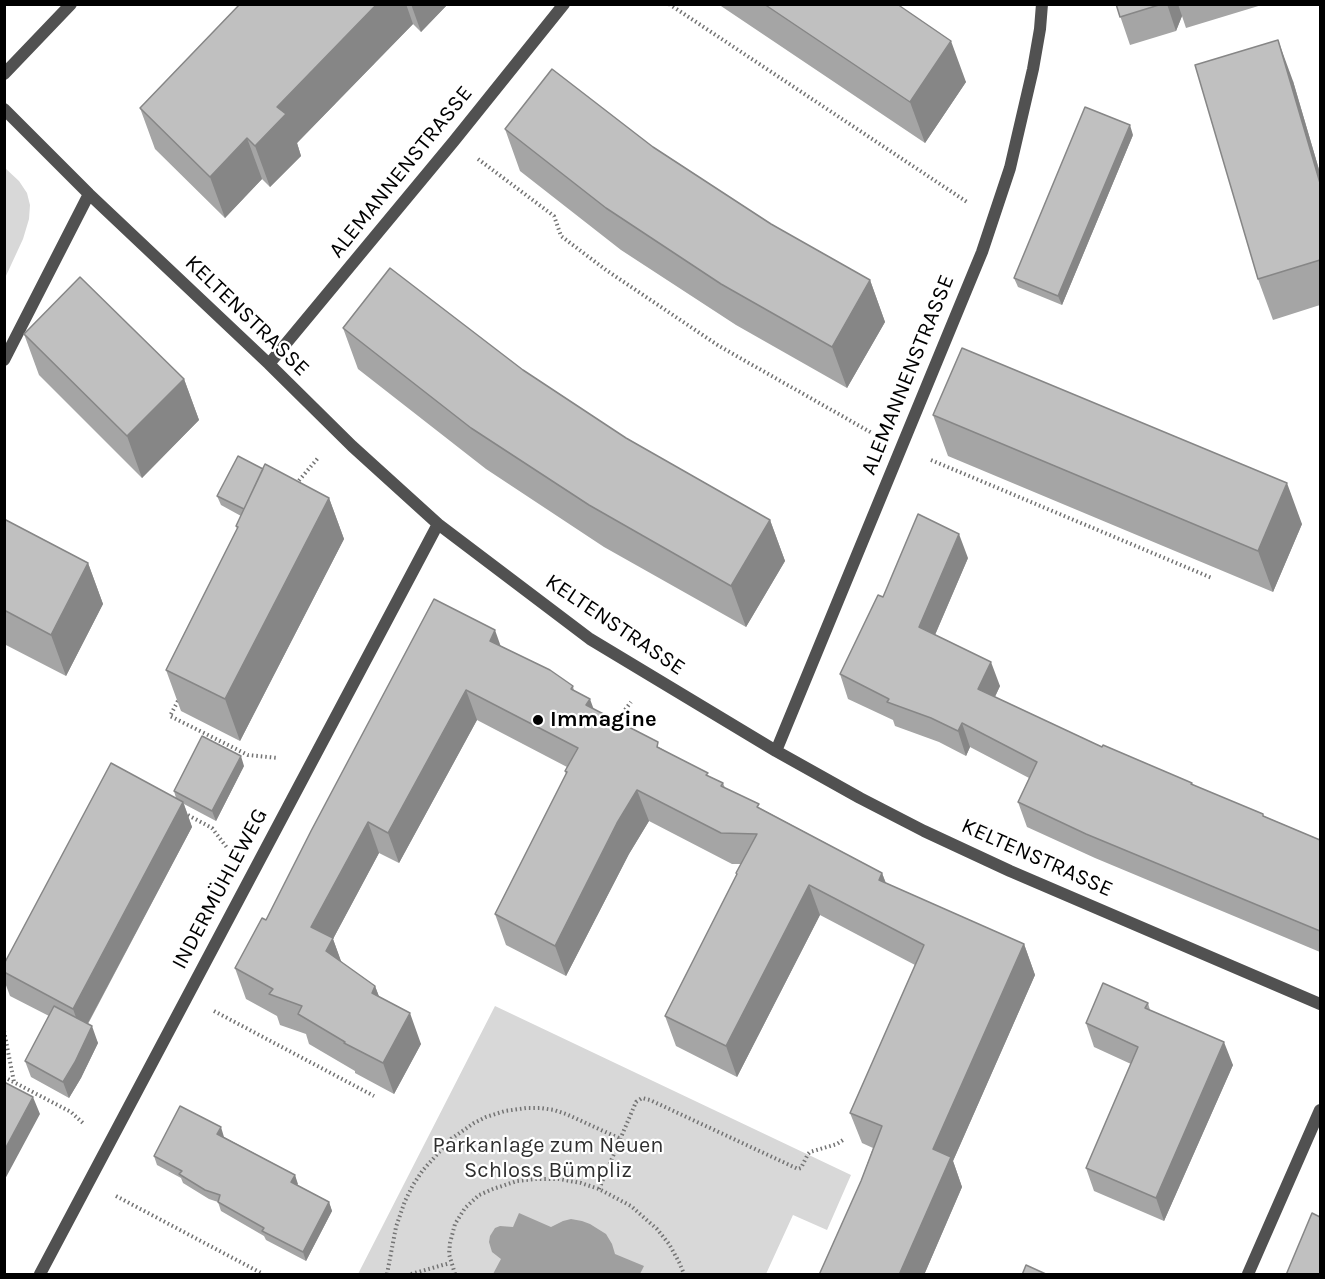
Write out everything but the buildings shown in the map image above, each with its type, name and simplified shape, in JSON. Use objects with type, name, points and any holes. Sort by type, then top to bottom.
[{"type":"street","points":[[4,74],[71,4]]},
{"type":"street","name":"ALEMANNENSTRASSE","points":[[269,364],[564,4]]},
{"type":"street","name":"ALEMANNENSTRASSE","points":[[776,751],[982,252],[1010,168],[1033,69],[1042,4]]},
{"type":"street","name":"KELTENSTRASSE","points":[[4,109],[89,194],[352,446],[438,524],[590,639],[776,751],[860,798],[972,854],[1320,1004]]},
{"type":"street","points":[[4,360],[89,194]]},
{"type":"street","name":"INDERMÜHLEWEG","points":[[40,1275],[438,524]]},
{"type":"street","points":[[1248,1275],[1320,1110]]},
{"type":"path","points":[[669,4],[970,205]]},
{"type":"path","points":[[454,141],[554,216],[561,236],[606,270],[719,346],[876,435]]},
{"type":"path","points":[[901,448],[1212,578]]},
{"type":"path","points":[[292,488],[319,457]]},
{"type":"path","points":[[180,696],[170,716],[248,755],[312,761]]},
{"type":"path","points":[[613,725],[633,699]]},
{"type":"path","points":[[182,812],[212,828],[250,879]]},
{"type":"path","points":[[187,997],[374,1096]]},
{"type":"path","points":[[4,1031],[14,1083]]},
{"type":"path","points":[[4,1077],[71,1112],[108,1147]]},
{"type":"path","points":[[599,1189],[636,1102],[642,1098],[798,1169],[801,1168],[809,1153],[843,1140]]},
{"type":"path","points":[[387,1275],[396,1227],[413,1185],[423,1170],[451,1139],[474,1123],[505,1111],[526,1107],[541,1108],[566,1114],[621,1138]]},
{"type":"path","points":[[455,1275],[449,1254],[455,1224],[465,1208],[479,1195],[505,1184],[536,1179],[559,1179],[599,1189],[631,1206],[657,1229],[669,1244],[684,1275]]},
{"type":"path","points":[[89,1182],[263,1275]]},
{"type":"path","points":[[411,1275],[450,1263]]},
{"type":"green space","points":[[5,168],[19,181],[27,193],[30,205],[29,219],[23,239],[5,278]]},
{"type":"green space","name":"Parkanlage zum Neuen Schloss Bümpliz","points":[[495,1006],[851,1175],[827,1230],[793,1215],[766,1274],[358,1274]]},
{"type":"shaded area","points":[[519,1213],[551,1227],[571,1219],[590,1224],[606,1234],[615,1254],[644,1266],[640,1274],[493,1274],[501,1259],[492,1252],[490,1236],[495,1228],[500,1226],[513,1227]]},
{"type":"place","name":"Immagine","points":[[538,720]]}]
